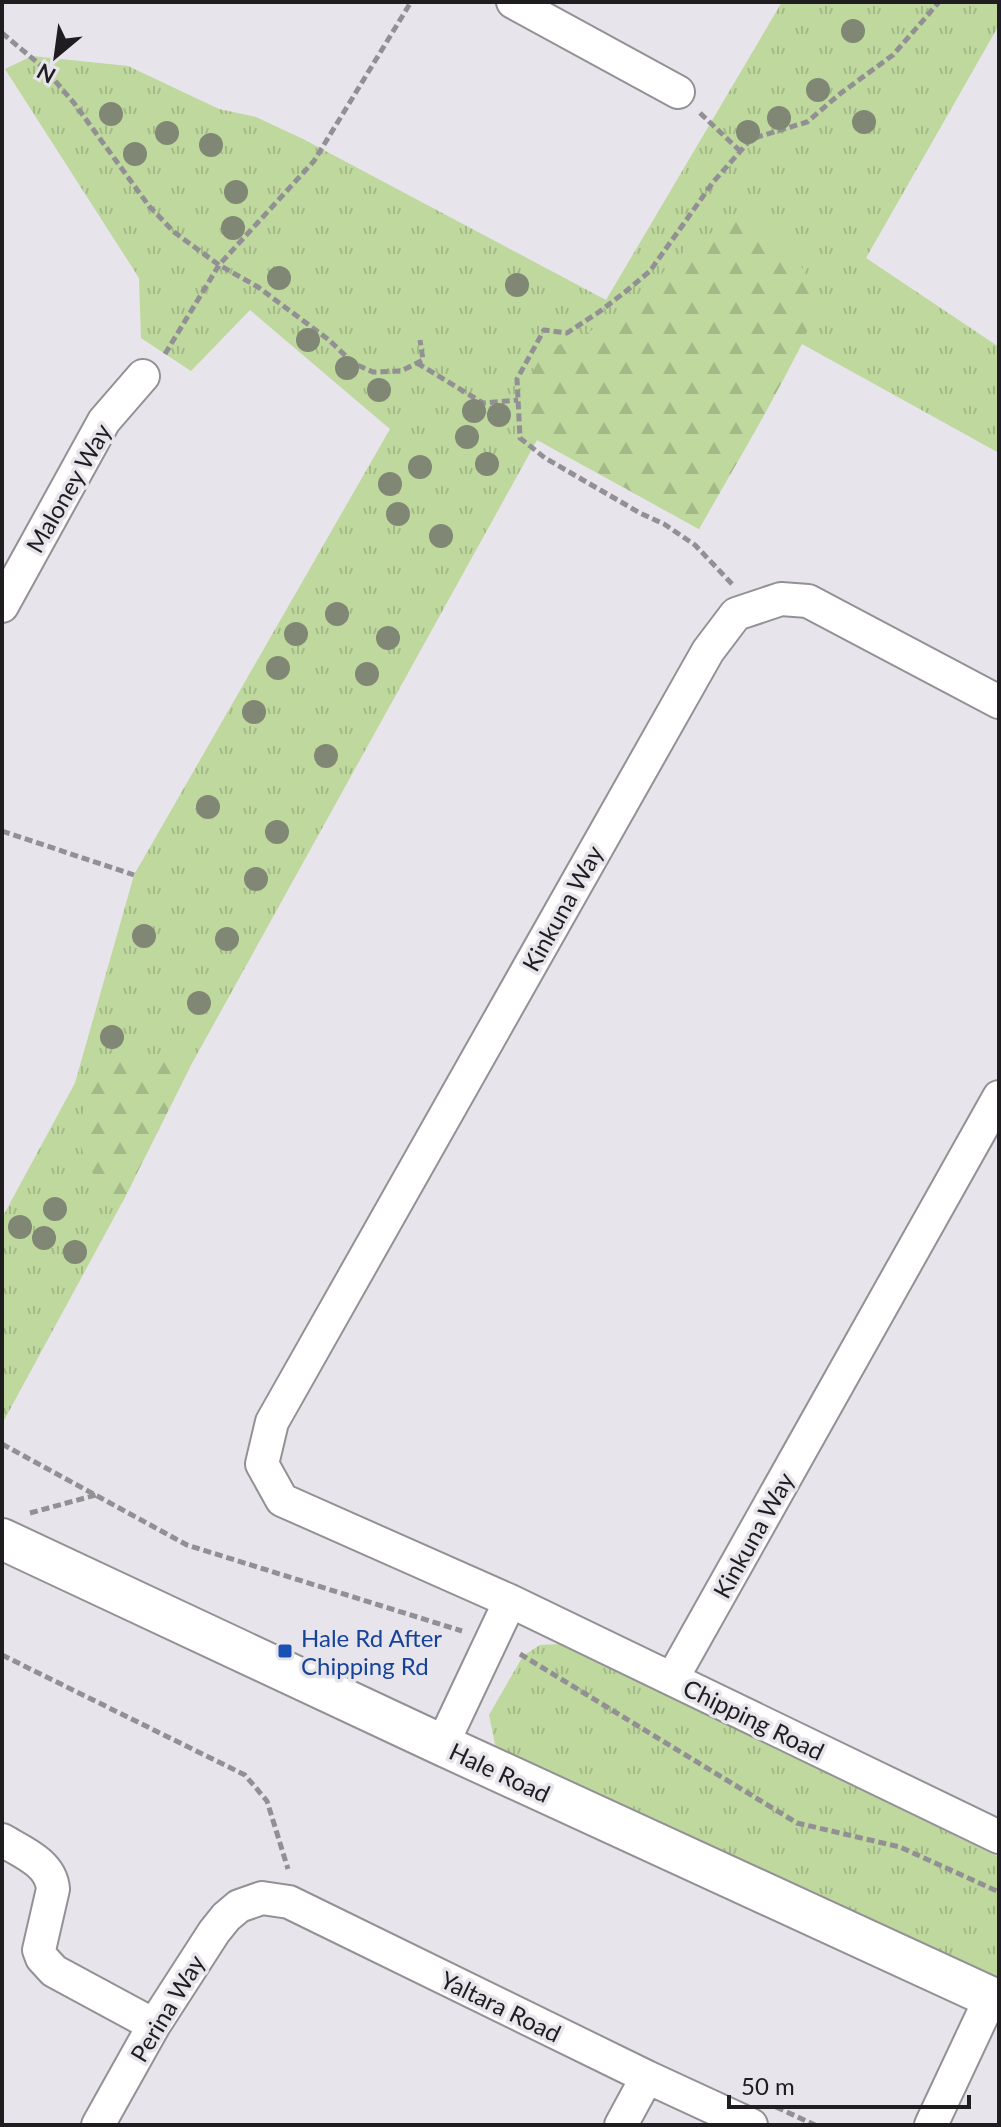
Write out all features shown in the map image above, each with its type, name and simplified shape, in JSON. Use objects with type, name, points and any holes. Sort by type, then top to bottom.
[{"type":"main road","name":"Hale Road","points":[[15,1526],[442,1745],[995,1999]]},
{"type":"street","points":[[513,2],[678,92]]},
{"type":"street","name":"Maloney Way","points":[[2,606],[104,421],[143,376]]},
{"type":"street","name":"Kinkuna Way","points":[[262,1464],[272,1422],[708,651],[736,614],[781,599],[808,601],[999,702]]},
{"type":"street","name":"Kinkuna Way","points":[[672,1679],[999,1097]]},
{"type":"street","name":"Chipping Road","points":[[262,1464],[282,1500],[510,1601],[999,1837]]},
{"type":"street","points":[[442,1745],[510,1601]]},
{"type":"street","points":[[2,1840],[33,1858],[52,1878],[53,1889],[39,1950],[47,1965],[154,2025]]},
{"type":"street","name":"Yaltara Road","points":[[249,1901],[275,1898],[289,1902],[647,2077],[762,2115]]},
{"type":"street","name":"Perina Way","points":[[98,2125],[154,2025],[214,1932],[226,1917],[249,1901]]},
{"type":"street","points":[[931,2125],[995,1999]]},
{"type":"street","points":[[621,2125],[647,2077]]},
{"type":"path","points":[[143,376],[165,353],[219,265],[314,161],[411,2]]},
{"type":"path","points":[[755,607],[695,545],[664,524],[545,458],[520,438],[517,379],[544,330],[567,333],[650,271],[714,181],[751,139],[807,122],[893,55],[939,2]]},
{"type":"path","points":[[2,33],[44,68],[74,103],[149,206],[174,232],[219,265],[258,287],[329,340],[353,363],[373,372],[401,371],[423,360],[420,340]]},
{"type":"path","points":[[678,92],[740,151]]},
{"type":"path","points":[[417,363],[483,403],[518,400]]},
{"type":"path","points":[[2,831],[134,875]]},
{"type":"path","points":[[15,1526],[96,1495]]},
{"type":"path","points":[[2,1655],[245,1775],[267,1801],[291,1880]]},
{"type":"path","points":[[762,2115],[815,2125]]},
{"type":"green space","points":[[782,2],[999,2],[999,25],[866,258],[999,347],[999,453],[802,344],[699,529],[537,440],[190,1067],[123,1201],[2,1424],[2,1218],[75,1083],[134,875],[390,429],[250,310],[191,371],[141,338],[139,278],[5,69],[32,56],[128,66],[219,109],[256,117],[303,139],[606,300]]},
{"type":"green space","points":[[750,213],[792,253],[807,277],[815,306],[801,346],[699,529],[537,439],[530,423],[527,383],[543,352],[589,332],[640,296],[692,243]]},
{"type":"green space","points":[[139,1056],[190,1067],[123,1201],[106,1190],[93,1174],[84,1154],[79,1128],[87,1102],[105,1071]]},
{"type":"green space","points":[[561,1644],[999,1857],[999,1988],[496,1749],[489,1715],[523,1656],[540,1645]]},
{"type":"place","name":"Hale Rd After Chipping Rd","points":[[285,1651]]}]
